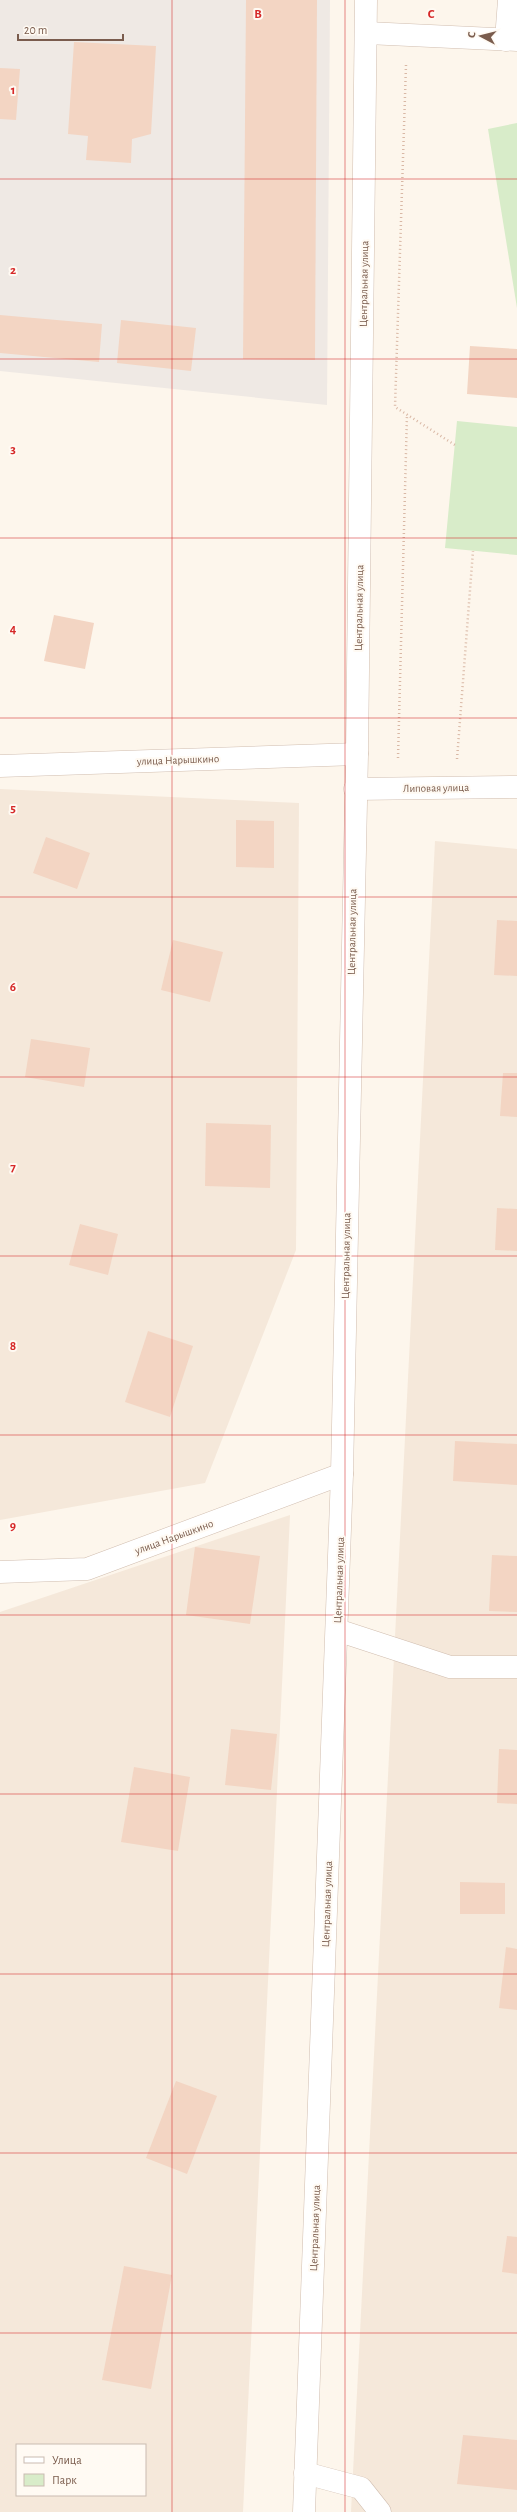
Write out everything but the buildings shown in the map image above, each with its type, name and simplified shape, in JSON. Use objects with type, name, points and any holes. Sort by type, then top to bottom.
[{"type":"street","name":"Центральная улица","points":[[304,2512],[342,1474],[355,790],[357,754],[367,33],[366,0]]},
{"type":"street","points":[[367,33],[511,40],[509,0]]},
{"type":"street","name":"улица Нарышкино","points":[[0,766],[357,754]]},
{"type":"street","name":"Липовая улица","points":[[355,790],[517,786]]},
{"type":"street","name":"улица Нарышкино","points":[[0,1572],[87,1569],[342,1474]]},
{"type":"street","points":[[337,1630],[450,1667],[517,1667]]},
{"type":"street","points":[[306,2473],[361,2488],[380,2512]]},
{"type":"path","points":[[406,35],[395,407],[455,446]]},
{"type":"path","points":[[397,789],[407,414]]},
{"type":"path","points":[[455,788],[473,551]]},
{"type":"shaded area","points":[[0,0],[330,0],[327,405],[0,371]]},
{"type":"shaded area","points":[[0,789],[299,803],[296,1250],[205,1483],[0,1520]]},
{"type":"shaded area","points":[[435,841],[517,849],[517,2512],[351,2512]]},
{"type":"shaded area","points":[[290,1515],[243,2512],[0,2512],[0,1612]]},
{"type":"green space","points":[[517,123],[517,308],[488,129]]},
{"type":"green space","points":[[457,421],[517,427],[517,555],[445,548]]}]
